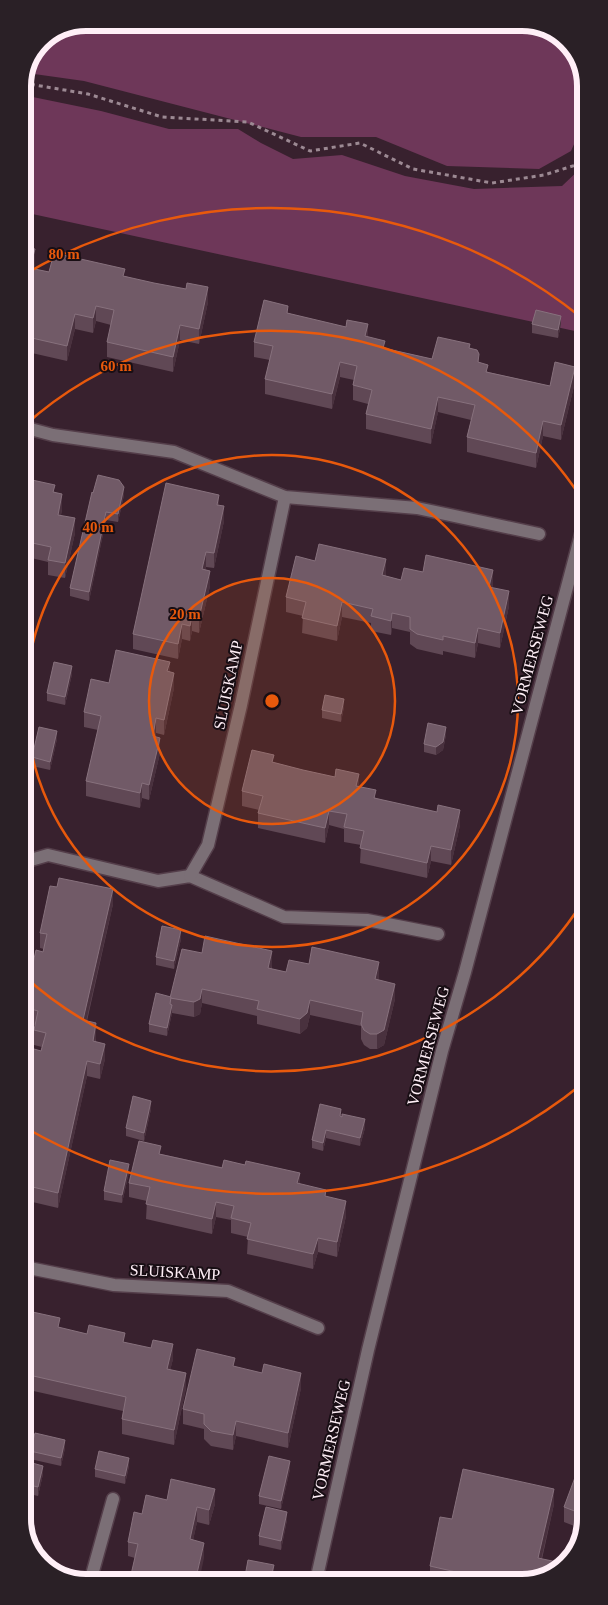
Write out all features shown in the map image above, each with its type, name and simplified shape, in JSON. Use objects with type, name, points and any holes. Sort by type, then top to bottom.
[{"type":"street","points":[[31,429],[53,435],[174,452],[285,497],[417,508],[539,534]]},
{"type":"street","name":"SLUISKAMP","points":[[190,876],[208,845],[242,705],[285,497]]},
{"type":"street","name":"VORMERSEWEG","points":[[318,1574],[368,1350],[442,1051],[470,953],[577,549]]},
{"type":"street","points":[[31,859],[48,855],[158,881],[190,876],[284,917],[368,920],[438,934]]},
{"type":"street","name":"SLUISKAMP","points":[[31,1268],[114,1285],[228,1291],[318,1328]]},
{"type":"street","points":[[92,1574],[113,1499]]},
{"type":"path","points":[[31,84],[88,94],[162,117],[248,122],[310,151],[360,143],[413,170],[492,182],[544,175],[577,165]]},
{"type":"shaded area","points":[[86,31],[526,31],[543,35],[553,40],[563,50],[573,65],[577,86],[577,138],[571,151],[539,169],[447,166],[376,137],[301,137],[84,81],[33,74],[37,62],[50,45],[68,34]]},
{"type":"shaded area","points":[[31,97],[101,111],[169,129],[238,129],[293,159],[342,155],[405,176],[474,189],[562,186],[577,172],[577,331],[31,214]]},
{"type":"building","points":[[31,248],[35,249],[31,264]]},
{"type":"building","points":[[54,253],[125,269],[123,276],[154,283],[186,289],[187,283],[208,287],[199,329],[180,325],[173,357],[107,342],[114,310],[96,306],[93,318],[75,314],[67,346],[31,338],[31,268],[49,272]]},
{"type":"building","points":[[264,300],[288,306],[287,313],[346,327],[347,320],[368,324],[365,336],[385,341],[383,348],[432,359],[438,337],[470,344],[469,348],[477,350],[479,354],[478,362],[488,365],[486,372],[550,386],[555,362],[575,367],[561,425],[543,421],[536,453],[467,437],[475,405],[438,397],[431,429],[366,414],[372,390],[353,385],[357,366],[340,362],[332,394],[265,379],[273,346],[254,342]]},
{"type":"building","points":[[536,310],[561,316],[558,330],[532,324]]},
{"type":"building","points":[[98,475],[119,480],[124,487],[118,514],[106,512],[89,592],[70,588],[92,492]]},
{"type":"building","points":[[31,480],[55,485],[53,492],[62,494],[58,515],[75,518],[65,563],[48,560],[51,547],[31,543]]},
{"type":"building","points":[[166,483],[219,495],[217,505],[224,506],[214,553],[206,552],[202,569],[210,571],[199,618],[192,617],[190,626],[182,624],[178,644],[133,634]]},
{"type":"building","points":[[319,544],[386,559],[382,575],[401,580],[404,568],[423,572],[426,555],[493,570],[489,587],[509,591],[500,633],[478,628],[475,643],[443,636],[443,640],[417,634],[410,629],[410,617],[392,613],[391,621],[371,616],[373,609],[342,602],[337,626],[302,618],[306,602],[286,597],[296,556],[315,561]]},
{"type":"building","points":[[116,650],[170,662],[167,671],[174,673],[164,720],[156,718],[153,736],[160,738],[149,785],[142,783],[140,793],[86,781],[101,716],[84,712],[91,679],[109,683]]},
{"type":"building","points":[[54,662],[72,666],[65,697],[47,693]]},
{"type":"building","points":[[325,695],[344,699],[341,714],[322,710]]},
{"type":"building","points":[[428,723],[446,727],[443,742],[436,747],[424,744]]},
{"type":"building","points":[[39,727],[57,731],[50,762],[32,757]]},
{"type":"building","points":[[252,750],[274,755],[272,762],[303,770],[335,777],[336,769],[359,774],[356,786],[376,790],[374,798],[437,812],[438,805],[460,810],[451,850],[431,846],[427,863],[360,848],[364,831],[344,827],[347,814],[329,811],[325,828],[258,813],[263,796],[242,791]]},
{"type":"building","points":[[59,878],[113,889],[83,1020],[96,1023],[93,1041],[105,1044],[100,1064],[87,1061],[58,1193],[31,1187],[31,1059],[34,1049],[41,1051],[46,1033],[34,1030],[38,1011],[31,1009],[31,972],[36,950],[43,952],[47,934],[40,933],[50,886],[57,887]]},
{"type":"building","points":[[162,926],[181,930],[174,961],[156,957]]},
{"type":"building","points":[[205,936],[272,951],[268,968],[286,972],[289,960],[309,964],[312,947],[379,962],[375,979],[395,984],[384,1030],[377,1034],[370,1034],[364,1030],[361,1024],[363,1012],[310,1000],[307,1013],[300,1019],[257,1009],[259,1001],[202,989],[200,999],[194,1002],[170,998],[182,949],[202,953]]},
{"type":"building","points":[[156,993],[171,997],[170,1004],[172,1005],[167,1028],[149,1024]]},
{"type":"building","points":[[133,1096],[151,1101],[144,1133],[126,1128]]},
{"type":"building","points":[[320,1104],[341,1109],[340,1116],[342,1117],[342,1114],[365,1119],[360,1138],[326,1130],[323,1143],[312,1140]]},
{"type":"building","points":[[139,1141],[161,1146],[159,1154],[222,1168],[224,1160],[245,1165],[246,1161],[300,1173],[297,1183],[326,1190],[325,1196],[346,1201],[337,1242],[318,1238],[313,1254],[247,1239],[251,1223],[231,1218],[234,1206],[216,1202],[212,1219],[146,1204],[150,1187],[129,1183]]},
{"type":"building","points":[[110,1160],[129,1164],[122,1195],[104,1191]]},
{"type":"building","points":[[31,1312],[60,1318],[58,1327],[87,1334],[89,1325],[125,1333],[123,1342],[151,1348],[153,1340],[173,1344],[167,1369],[186,1373],[174,1430],[122,1419],[126,1397],[31,1375]]},
{"type":"building","points":[[197,1349],[235,1358],[233,1366],[262,1373],[264,1364],[301,1373],[288,1433],[236,1421],[233,1435],[211,1431],[204,1424],[204,1414],[183,1409]]},
{"type":"building","points":[[35,1433],[65,1440],[61,1458],[31,1451]]},
{"type":"building","points":[[99,1451],[129,1458],[125,1476],[95,1469]]},
{"type":"building","points":[[269,1456],[290,1461],[281,1501],[259,1496]]},
{"type":"building","points":[[31,1463],[43,1466],[38,1487],[31,1485]]},
{"type":"building","points":[[463,1469],[554,1489],[538,1558],[557,1562],[536,1572],[522,1574],[456,1574],[456,1572],[430,1566],[440,1517],[452,1519]]},
{"type":"building","points":[[577,1472],[577,1512],[564,1507]]},
{"type":"building","points":[[171,1479],[215,1489],[209,1510],[197,1507],[190,1539],[204,1543],[197,1574],[131,1574],[138,1544],[128,1542],[134,1512],[142,1514],[146,1495],[167,1500]]},
{"type":"building","points":[[266,1507],[287,1512],[281,1541],[259,1536]]},
{"type":"building","points":[[248,1560],[274,1565],[272,1574],[245,1574]]}]
